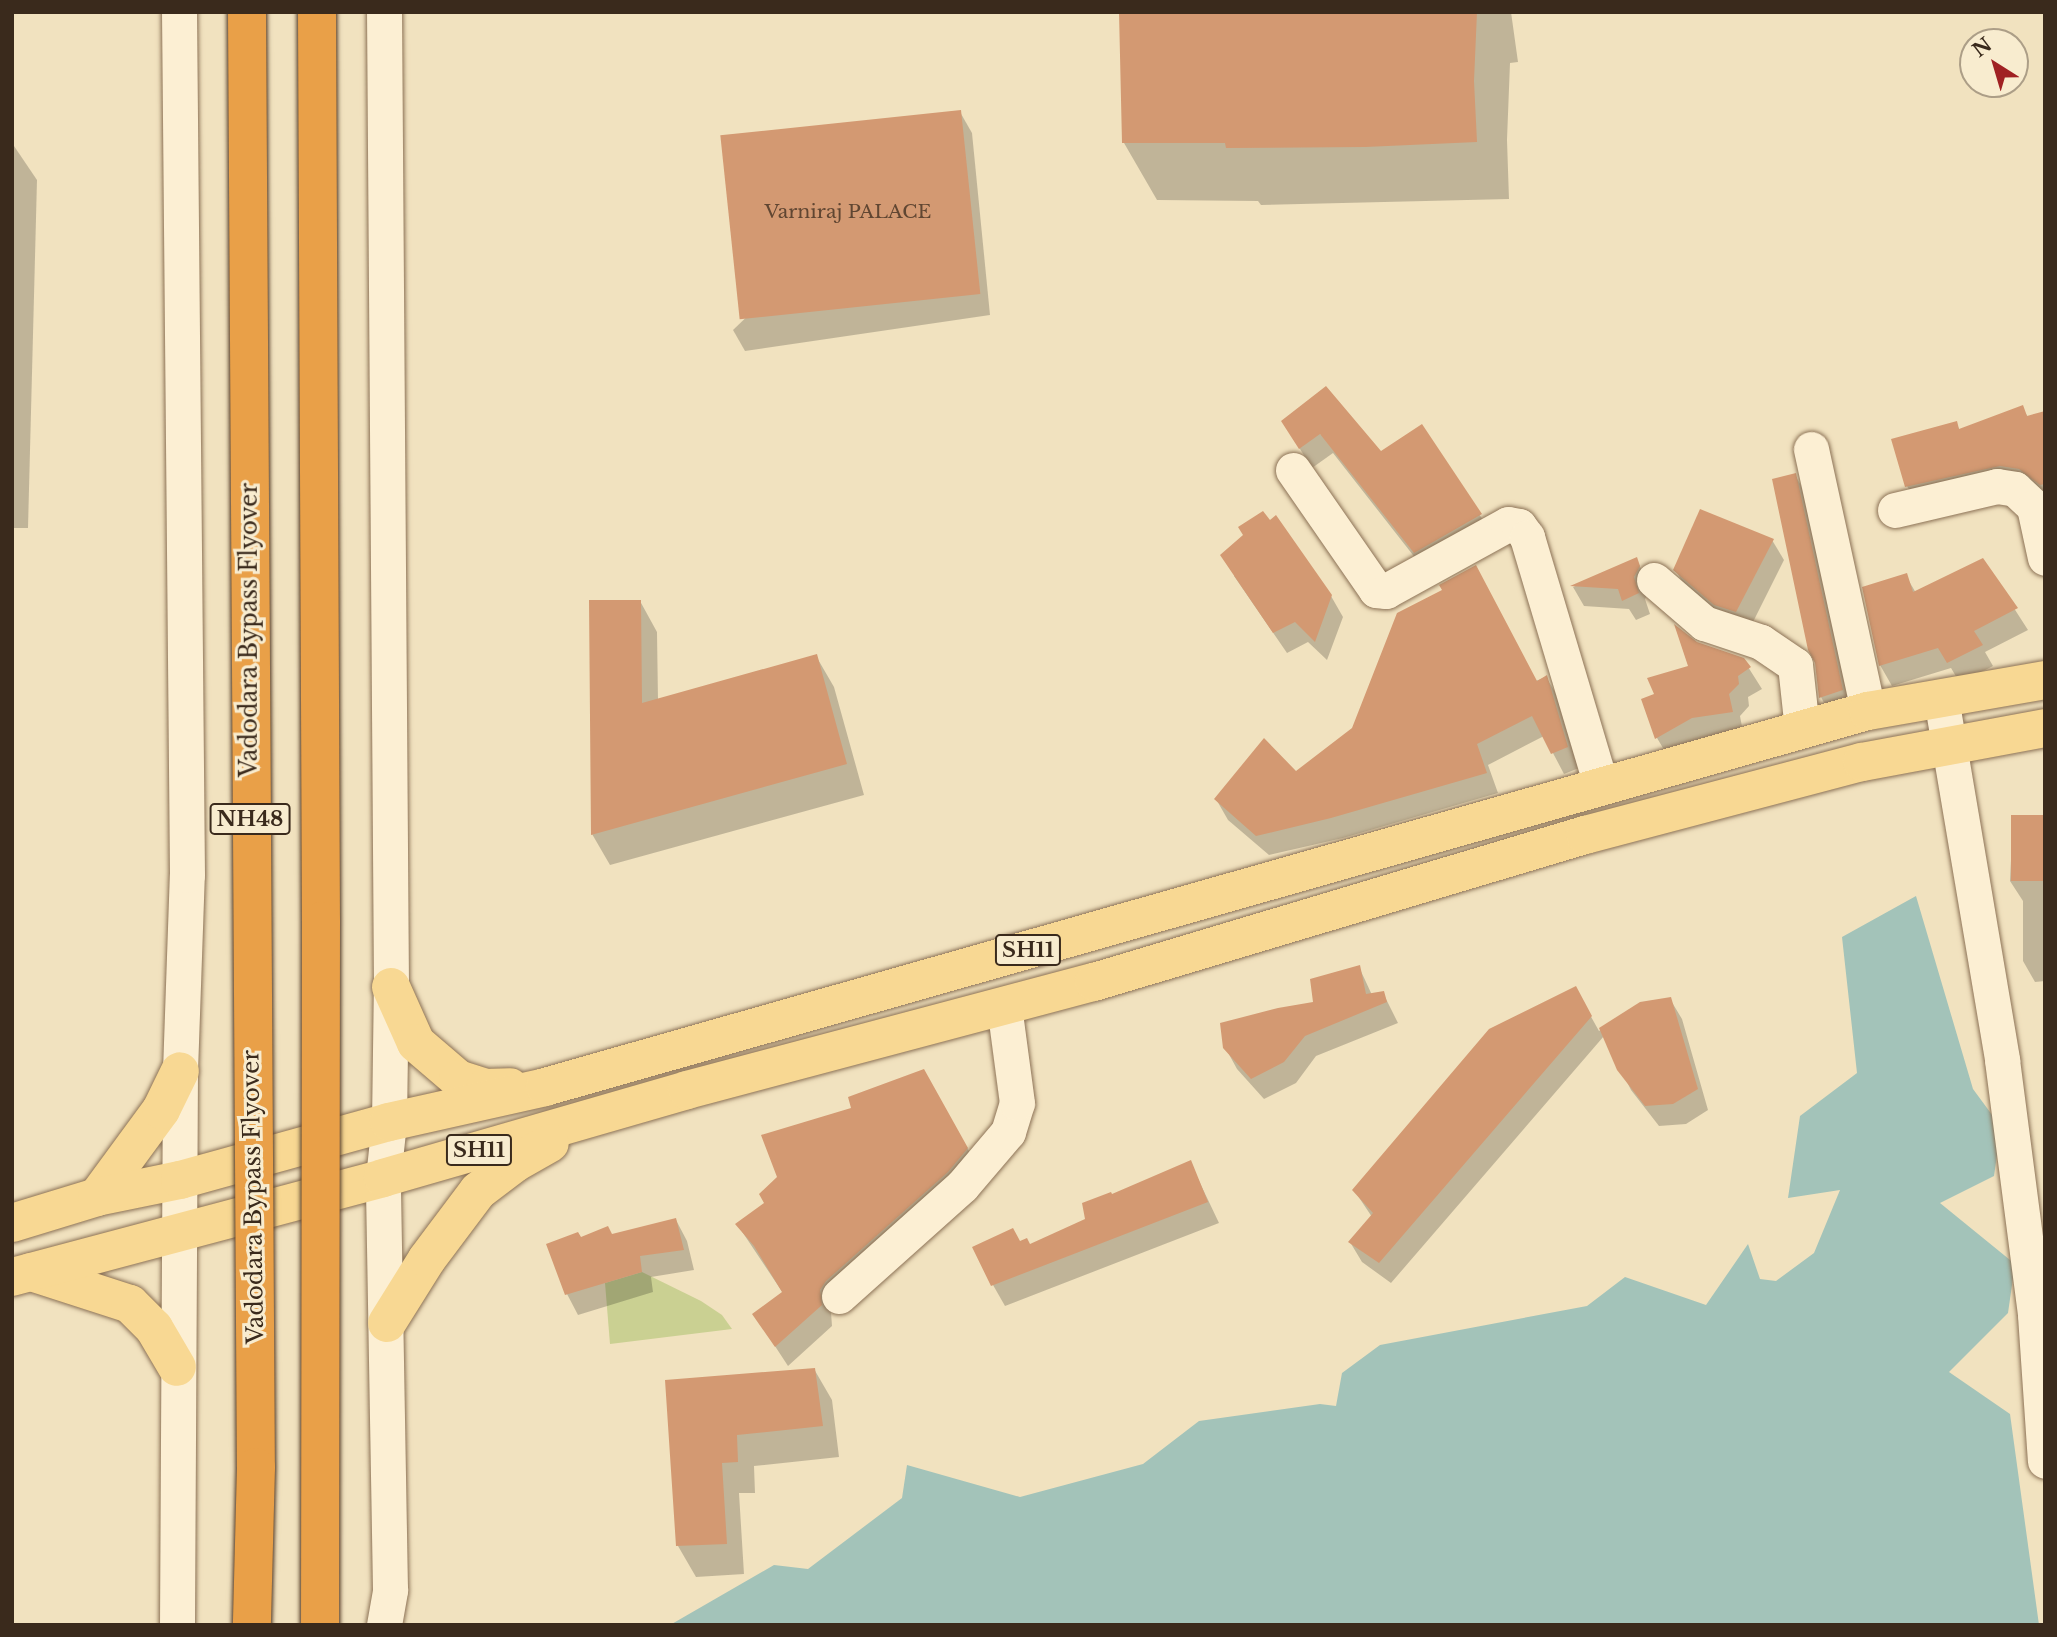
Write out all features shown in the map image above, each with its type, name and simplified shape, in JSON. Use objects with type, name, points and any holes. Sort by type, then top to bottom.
[{"type":"highway","name":"Vadodara Bypass Flyover","points":[[247,12],[256,1467],[252,1625]]},
{"type":"highway","name":"NH48","points":[[317,12],[321,921],[320,1625]]},
{"type":"main road","name":"SH11","points":[[12,1223],[97,1197],[180,1180],[389,1122],[545,1087],[1868,711],[2045,680]]},
{"type":"main road","name":"SH11","points":[[21,1274],[383,1178],[598,1116],[1107,978],[1585,835],[1862,762],[2045,728]]},
{"type":"main road","points":[[391,987],[416,1043],[458,1079],[485,1088],[545,1087]]},
{"type":"main road","points":[[97,1197],[162,1110],[180,1071]]},
{"type":"main road","points":[[387,1323],[427,1259],[478,1191],[515,1163],[598,1116]]},
{"type":"main road","points":[[21,1274],[130,1304],[154,1328],[177,1367]]},
{"type":"street","points":[[177,1625],[180,1071],[187,861],[179,12]]},
{"type":"street","points":[[384,12],[391,987],[389,1122],[383,1178],[390,1590],[384,1625]]},
{"type":"street","points":[[1811,449],[1868,711]]},
{"type":"street","points":[[1293,470],[1376,590],[1386,591],[1508,524],[1519,526],[1527,537],[1601,786]]},
{"type":"street","points":[[1895,510],[1997,486],[2015,489],[2034,507],[2045,558]]},
{"type":"street","points":[[1654,580],[1704,623],[1761,642],[1795,665],[1802,729]]},
{"type":"street","points":[[1941,698],[2004,1073],[2035,1315],[2045,1461]]},
{"type":"street","points":[[838,1296],[962,1186],[1008,1132],[1017,1103],[1004,1004]]},
{"type":"green space","points":[[642,1272],[701,1301],[722,1315],[732,1329],[610,1344],[605,1283]]},
{"type":"water","points":[[1916,896],[1973,1089],[2001,1127],[1994,1176],[1940,1203],[2015,1264],[2008,1313],[1949,1372],[2010,1414],[2039,1625],[670,1625],[774,1565],[808,1569],[902,1498],[907,1465],[1020,1497],[1143,1464],[1199,1421],[1320,1404],[1336,1406],[1342,1373],[1380,1345],[1587,1306],[1625,1277],[1706,1305],[1748,1244],[1760,1279],[1776,1281],[1814,1253],[1840,1190],[1788,1198],[1800,1116],[1857,1073],[1842,937]]},
{"type":"building","points":[[1119,12],[1477,12],[1474,81],[1477,142],[1365,147],[1226,148],[1225,143],[1122,143]]},
{"type":"building","points":[[961,110],[980,294],[740,319],[720,135]]},
{"type":"building","points":[[1326,386],[1381,451],[1422,424],[1482,514],[1414,553],[1320,434],[1299,449],[1281,421]]},
{"type":"building","points":[[2023,405],[2027,416],[2045,411],[2045,484],[2040,485],[2019,469],[2000,466],[1905,487],[1891,439],[1957,421],[1959,429]]},
{"type":"building","points":[[1796,473],[1843,690],[1819,698],[1815,663],[1808,650],[1772,479]]},
{"type":"building","points":[[1700,509],[1774,539],[1736,612],[1714,605],[1673,570]]},
{"type":"building","points":[[1263,511],[1270,520],[1276,515],[1332,595],[1315,642],[1295,622],[1273,633],[1220,555],[1243,535],[1238,527]]},
{"type":"building","points":[[1637,557],[1640,566],[1634,577],[1639,593],[1622,601],[1618,589],[1570,586]]},
{"type":"building","points":[[1983,558],[2018,608],[1974,631],[1983,645],[1947,663],[1938,648],[1879,666],[1862,587],[1907,573],[1913,592]]},
{"type":"building","points":[[1476,565],[1537,681],[1547,675],[1568,747],[1551,754],[1532,716],[1477,744],[1487,773],[1331,818],[1256,836],[1214,799],[1264,738],[1296,771],[1352,728],[1397,613],[1442,590],[1439,585]]},
{"type":"building","points":[[589,600],[641,600],[642,703],[817,654],[847,764],[591,835]]},
{"type":"building","points":[[1674,624],[1697,642],[1744,658],[1751,667],[1738,676],[1739,684],[1729,694],[1733,712],[1692,718],[1655,739],[1641,699],[1654,694],[1647,678],[1688,666]]},
{"type":"building","points":[[2011,815],[2045,815],[2045,881],[2011,881]]},
{"type":"building","points":[[1360,965],[1366,994],[1384,991],[1387,1002],[1305,1036],[1284,1062],[1251,1079],[1223,1048],[1220,1023],[1313,1002],[1310,979]]},
{"type":"building","points":[[1576,986],[1592,1016],[1379,1263],[1348,1242],[1373,1213],[1352,1190],[1489,1029]]},
{"type":"building","points":[[1671,997],[1698,1089],[1673,1104],[1645,1106],[1617,1070],[1599,1028],[1640,1002]]},
{"type":"building","points":[[924,1069],[968,1148],[948,1172],[826,1281],[820,1290],[822,1305],[775,1347],[752,1314],[782,1292],[754,1246],[735,1224],[764,1203],[759,1194],[777,1177],[761,1135],[851,1108],[848,1097]]},
{"type":"building","points":[[1191,1160],[1208,1202],[991,1286],[972,1247],[1013,1228],[1020,1241],[1027,1238],[1030,1244],[1085,1219],[1082,1203],[1111,1192],[1112,1194]]},
{"type":"building","points":[[676,1218],[684,1250],[640,1256],[642,1272],[565,1295],[546,1244],[578,1232],[581,1237],[608,1226],[612,1234]]},
{"type":"building","points":[[815,1368],[823,1426],[737,1435],[738,1462],[722,1463],[727,1544],[676,1546],[665,1380]]}]
